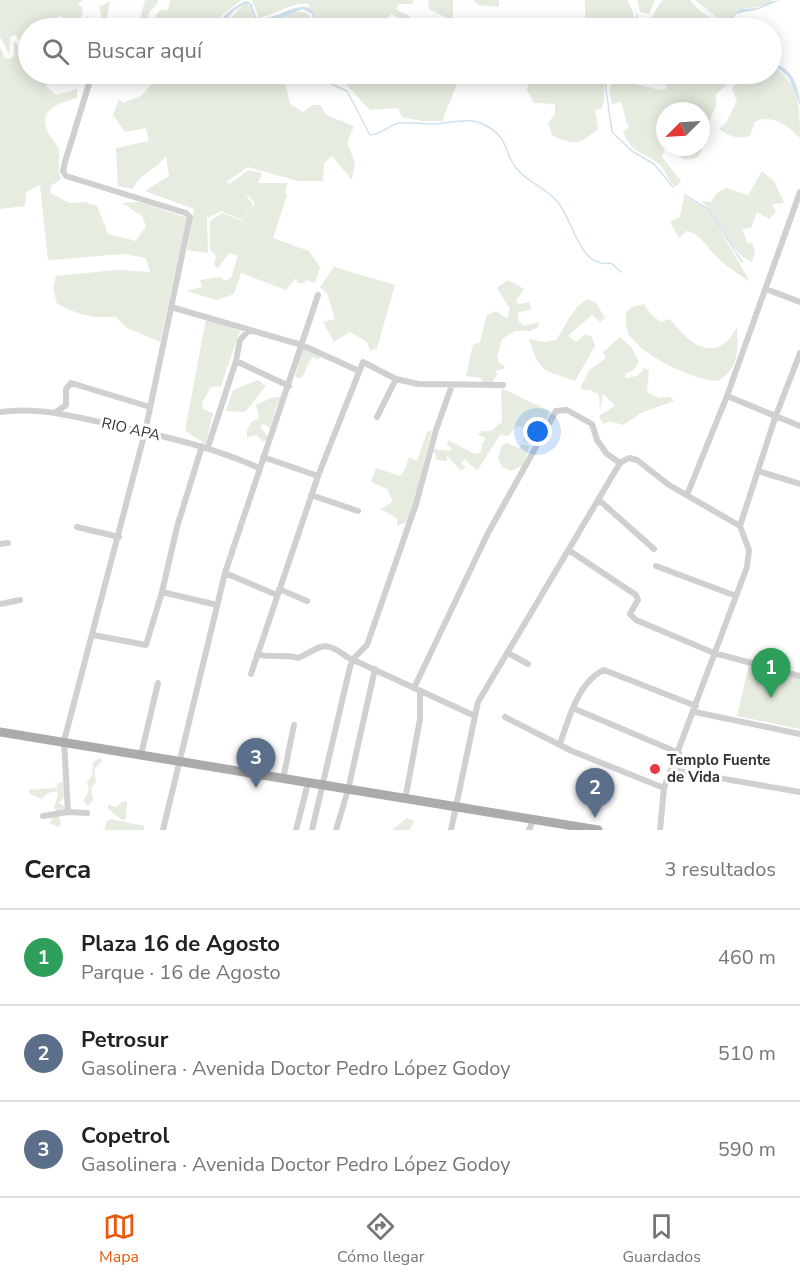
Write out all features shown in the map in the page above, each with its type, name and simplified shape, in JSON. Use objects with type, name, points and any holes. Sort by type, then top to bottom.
[{"type":"main road","points":[[0,732],[598,830]]},
{"type":"street","points":[[68,812],[64,741],[145,432],[189,214],[66,176],[63,171],[89,84]]},
{"type":"street","points":[[687,495],[727,396],[800,192]]},
{"type":"street","points":[[766,290],[800,302]]},
{"type":"street","points":[[164,830],[178,762],[225,573],[318,295]]},
{"type":"street","points":[[171,307],[302,345],[359,371]]},
{"type":"street","points":[[93,635],[146,645],[162,592],[177,526],[236,361],[240,340],[249,330]]},
{"type":"street","points":[[740,526],[775,418],[799,362],[800,353]]},
{"type":"street","points":[[236,361],[289,386]]},
{"type":"street","points":[[251,674],[311,495],[363,362],[396,379],[418,384],[503,385]]},
{"type":"street","points":[[377,417],[396,379]]},
{"type":"street","points":[[56,412],[66,405],[66,389],[71,383],[150,406]]},
{"type":"street","points":[[312,830],[353,659],[367,645],[416,504],[436,430],[452,385]]},
{"type":"street","points":[[727,396],[775,418],[800,426]]},
{"type":"street","name":"RIO APA","points":[[0,412],[17,408],[56,412],[205,446],[259,468]]},
{"type":"street","points":[[405,800],[420,719],[417,689],[488,532],[556,411],[567,410],[592,424],[597,440],[607,454],[620,463]]},
{"type":"street","points":[[263,457],[318,476]]},
{"type":"street","points":[[451,830],[478,702],[570,551],[620,463],[633,458],[687,495],[740,526],[749,549],[749,560],[680,753],[664,788],[660,830]]},
{"type":"street","points":[[758,471],[800,484]]},
{"type":"street","points":[[311,495],[358,511]]},
{"type":"street","points":[[599,500],[654,549]]},
{"type":"street","points":[[77,527],[119,537]]},
{"type":"street","points":[[0,544],[8,543]]},
{"type":"street","points":[[570,551],[636,595],[638,600],[631,611],[631,616],[714,653],[800,676]]},
{"type":"street","points":[[656,566],[736,596]]},
{"type":"street","points":[[225,573],[307,601]]},
{"type":"street","points":[[162,592],[217,605]]},
{"type":"street","points":[[0,604],[20,600]]},
{"type":"street","points":[[257,654],[269,657],[285,654],[298,658],[313,648],[321,645],[330,646],[475,716]]},
{"type":"street","points":[[508,653],[528,664]]},
{"type":"street","points":[[336,830],[348,790],[375,669]]},
{"type":"street","points":[[560,744],[584,687],[596,673],[604,670],[695,709],[800,734]]},
{"type":"street","points":[[141,755],[158,682]]},
{"type":"street","points":[[575,709],[680,753]]},
{"type":"street","points":[[505,717],[560,744],[664,788]]},
{"type":"street","points":[[282,779],[294,724]]},
{"type":"street","points":[[672,770],[800,792]]},
{"type":"street","points":[[296,830],[308,783]]},
{"type":"street","points":[[44,816],[68,812],[87,813]]},
{"type":"street","points":[[529,830],[533,820]]},
{"type":"shaded area","points":[[0,0],[85,0],[78,3],[83,9],[82,18],[60,16],[57,18],[18,18],[18,39],[15,35],[10,37],[9,54],[0,37]]},
{"type":"shaded area","points":[[145,0],[158,0],[148,18],[140,18]]},
{"type":"shaded area","points":[[170,0],[241,0],[219,18],[155,18],[160,10],[168,10]]},
{"type":"shaded area","points":[[252,0],[413,0],[413,4],[399,4],[395,9],[410,16],[409,18],[398,18],[392,14],[386,18],[314,18],[308,4],[302,4],[290,6],[259,18]]},
{"type":"shaded area","points":[[428,0],[453,0],[453,18],[447,18],[429,9]]},
{"type":"shaded area","points":[[473,0],[499,0],[499,7],[478,5]]},
{"type":"shaded area","points":[[585,0],[627,0],[633,13],[633,18],[585,18]]},
{"type":"shaded area","points":[[637,0],[655,0],[649,14],[640,12]]},
{"type":"shaded area","points":[[662,0],[690,0],[711,18],[651,18]]},
{"type":"shaded area","points":[[695,0],[773,0],[759,7],[738,9],[729,18],[718,18]]},
{"type":"shaded area","points":[[110,1],[107,18],[100,18],[102,16],[99,7]]},
{"type":"shaded area","points":[[247,4],[250,7],[253,18],[231,18],[242,5]]},
{"type":"shaded area","points":[[293,12],[305,12],[310,16],[310,18],[280,18]]},
{"type":"shaded area","points":[[14,41],[18,45],[18,84],[48,84],[46,86],[56,95],[77,89],[77,98],[54,107],[46,116],[47,130],[59,150],[61,179],[51,186],[50,193],[70,203],[84,202],[97,206],[108,234],[136,241],[146,226],[142,216],[122,203],[140,202],[187,218],[160,342],[127,328],[116,317],[80,314],[57,304],[53,288],[56,276],[116,270],[150,272],[146,258],[124,254],[48,260],[40,185],[26,192],[25,206],[0,209],[0,47],[5,58],[9,59],[14,56]]},
{"type":"shaded area","points":[[782,74],[790,82],[797,99],[800,138],[785,125],[767,119],[755,122],[750,136],[742,138],[726,134],[719,129],[726,123],[737,101],[732,90],[736,84],[782,84]]},
{"type":"shaded area","points":[[286,84],[290,104],[303,112],[313,105],[321,105],[326,115],[354,126],[347,143],[355,162],[352,180],[332,156],[324,163],[323,181],[298,181],[248,167],[226,182],[230,184],[248,170],[262,173],[258,183],[288,183],[285,192],[287,195],[273,238],[309,251],[320,267],[315,283],[305,280],[305,283],[298,283],[296,278],[286,290],[241,273],[234,294],[217,300],[186,291],[202,287],[200,280],[221,277],[225,281],[231,278],[238,256],[229,253],[218,268],[214,266],[216,256],[210,250],[210,221],[222,213],[242,221],[255,203],[244,192],[253,205],[242,220],[221,211],[207,218],[208,253],[187,250],[194,209],[145,191],[169,176],[166,156],[140,179],[133,189],[118,186],[116,148],[149,141],[146,128],[125,132],[113,115],[119,99],[123,103],[141,96],[151,85]]},
{"type":"shaded area","points":[[346,84],[457,84],[442,121],[422,121],[402,117],[398,108],[370,110]]},
{"type":"shaded area","points":[[528,84],[604,84],[602,108],[595,110],[598,129],[587,138],[577,142],[553,136],[548,123],[555,114],[555,104],[534,103],[527,90]]},
{"type":"shaded area","points":[[611,84],[635,84],[660,90],[666,89],[667,86],[664,84],[727,84],[716,94],[716,106],[710,119],[710,102],[656,102],[656,156],[662,156],[681,181],[676,187],[662,167],[636,150],[627,140],[623,132],[629,127],[622,104],[620,101],[612,105],[609,91]]},
{"type":"shaded area","points":[[680,156],[697,156],[691,159],[682,159]]},
{"type":"shaded area","points":[[762,171],[774,181],[784,203],[772,204],[776,212],[769,219],[757,212],[751,228],[742,229],[748,244],[752,243],[755,251],[752,262],[736,250],[714,216],[701,201],[711,202],[717,193],[727,188],[748,195]]},
{"type":"shaded area","points":[[684,196],[710,212],[750,282],[723,263],[696,235],[686,231],[679,238],[670,222],[680,217]]},
{"type":"shaded area","points":[[334,267],[395,285],[377,348],[370,351],[367,342],[350,332],[334,342],[323,322],[335,319],[327,293],[320,287]]},
{"type":"shaded area","points":[[508,280],[524,289],[516,301],[519,304],[529,302],[531,310],[518,312],[519,322],[524,326],[539,322],[538,327],[530,331],[515,331],[502,339],[497,356],[499,363],[505,366],[504,369],[496,371],[497,375],[491,384],[485,384],[480,378],[466,376],[473,345],[480,342],[487,315],[496,311],[507,319],[510,309],[497,288]]},
{"type":"shaded area","points":[[588,299],[596,303],[605,318],[600,322],[592,315],[568,336],[576,342],[585,334],[592,337],[595,346],[575,381],[544,369],[529,339],[545,342],[556,340],[573,312]]},
{"type":"shaded area","points":[[644,304],[651,315],[661,322],[670,319],[694,343],[709,348],[725,343],[737,327],[737,351],[730,370],[718,381],[708,380],[670,366],[646,351],[630,336],[626,322],[626,313],[632,307]]},
{"type":"shaded area","points":[[206,319],[240,331],[221,386],[211,387],[202,403],[203,409],[213,413],[206,444],[185,431]]},
{"type":"shaded area","points":[[620,337],[631,347],[639,362],[634,370],[625,374],[626,378],[637,376],[645,368],[649,371],[647,392],[659,398],[670,397],[674,401],[641,413],[623,425],[610,421],[603,424],[599,416],[615,406],[603,394],[600,410],[599,395],[591,390],[580,389],[589,370],[606,358],[603,352]]},
{"type":"shaded area","points":[[303,345],[322,355],[318,360],[313,357],[311,359],[300,379],[295,376]]},
{"type":"shaded area","points":[[258,380],[266,386],[245,412],[226,411],[233,390]]},
{"type":"shaded area","points":[[501,388],[550,411],[538,438],[531,444],[523,441],[525,428],[516,426],[509,436],[500,435],[477,471],[465,459],[461,463],[466,468],[460,470],[447,455],[447,461],[437,460],[433,449],[450,451],[452,448],[447,445],[448,440],[475,454],[480,453],[483,444],[480,446],[486,438],[478,435],[482,431],[491,431],[502,422]]},
{"type":"shaded area","points":[[284,396],[284,403],[278,402],[270,428],[264,424],[260,426],[269,439],[263,442],[256,435],[247,438],[247,430],[252,421],[259,419],[256,405],[271,398]]},
{"type":"shaded area","points":[[432,430],[409,521],[397,526],[397,518],[380,509],[393,502],[387,489],[371,482],[376,468],[400,476],[409,457],[417,461],[427,432]]},
{"type":"shaded area","points":[[507,443],[520,448],[521,444],[530,446],[523,465],[511,471],[502,467],[498,458],[502,445]]},
{"type":"shaded area","points":[[749,665],[800,679],[800,729],[737,716]]},
{"type":"shaded area","points":[[100,758],[102,761],[94,770],[96,782],[91,788],[93,800],[88,806],[83,801],[89,790],[87,782],[92,775],[93,762]]},
{"type":"shaded area","points":[[63,781],[64,797],[59,803],[66,807],[59,817],[61,825],[57,827],[50,823],[56,811],[54,807],[57,791],[48,793],[42,799],[30,794],[29,790],[57,788],[57,784]]},
{"type":"shaded area","points":[[123,801],[127,802],[126,819],[122,820],[108,809],[108,804],[116,807]]},
{"type":"shaded area","points":[[407,818],[414,821],[410,830],[392,830]]},
{"type":"shaded area","points":[[111,819],[144,826],[144,830],[104,830],[107,821]]},
{"type":"water","points":[[780,0],[759,9],[736,14],[729,18],[739,9],[758,8],[768,2]]},
{"type":"water","points":[[247,1],[252,4],[256,17],[262,18],[254,18],[249,4],[240,6],[229,18],[223,18],[238,5]]},
{"type":"water","points":[[300,7],[307,7],[313,11],[315,18],[303,9],[280,18],[269,18]]},
{"type":"water","points":[[782,67],[794,79],[800,106],[789,78],[782,72]]},
{"type":"waterway","points":[[331,84],[347,91],[370,135],[399,123],[431,124],[472,121],[479,122],[493,130],[499,135],[520,173],[556,200],[584,251],[600,263],[611,263],[621,272]]},
{"type":"waterway","points":[[605,84],[612,132],[632,151],[654,164],[673,187]]},
{"type":"waterway","points":[[685,195],[709,210],[742,262]]},
{"type":"place","name":"Plaza 16 de Agosto","points":[[771,698]]},
{"type":"place","name":"Templo Fuente de Vida","points":[[655,769]]},
{"type":"place","name":"Copetrol","points":[[256,788]]},
{"type":"place","name":"Petrosur","points":[[595,818]]}]
